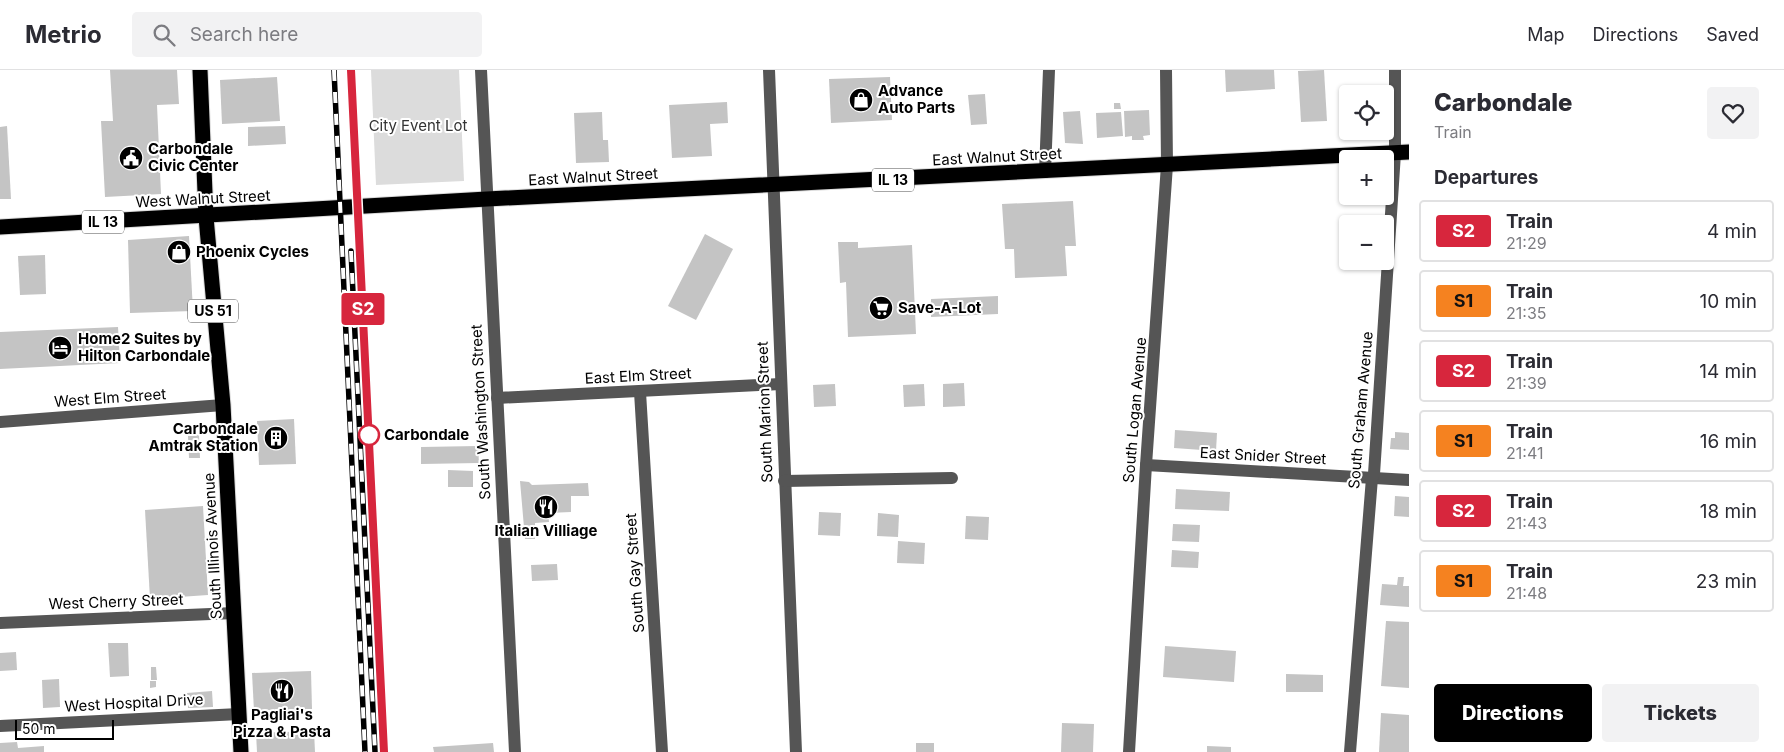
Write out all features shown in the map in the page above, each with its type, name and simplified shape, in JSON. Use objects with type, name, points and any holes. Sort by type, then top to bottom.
[{"type":"highway","name":"South Illinois Avenue","points":[[200,70],[206,217],[223,405],[241,752]]},
{"type":"highway","name":"East Walnut Street","points":[[377,206],[1402,152]]},
{"type":"highway","name":"West Walnut Street","points":[[0,227],[377,206]]},
{"type":"street","name":"South Washington Street","points":[[481,70],[515,752]]},
{"type":"street","name":"South Marion Street","points":[[769,70],[796,752]]},
{"type":"street","points":[[1045,172],[1050,70]]},
{"type":"street","name":"South Logan Avenue","points":[[1129,752],[1146,465],[1168,165],[1166,70]]},
{"type":"street","name":"South Graham Avenue","points":[[1350,752],[1372,478],[1374,474],[1402,152],[1395,70]]},
{"type":"street","name":"East Elm Street","points":[[497,398],[780,384]]},
{"type":"street","name":"South Gay Street","points":[[640,392],[662,752]]},
{"type":"street","name":"West Elm Street","points":[[0,422],[223,405]]},
{"type":"street","name":"East Snider Street","points":[[1146,465],[1409,480]]},
{"type":"street","points":[[784,481],[952,478]]},
{"type":"street","name":"West Cherry Street","points":[[0,623],[234,613]]},
{"type":"street","name":"West Hospital Drive","points":[[0,726],[239,714]]},
{"type":"green space","name":"City Event Lot","points":[[371,70],[459,70],[464,181],[376,185]]},
{"type":"building","name":"Carbondale Civic Center","points":[[110,70],[177,70],[179,104],[157,105],[161,194],[105,197],[101,121],[113,121]]},
{"type":"building","points":[[1225,70],[1274,70],[1275,89],[1226,92]]},
{"type":"building","points":[[1324,70],[1327,121],[1301,122],[1298,71]]},
{"type":"building","points":[[277,77],[280,121],[222,124],[220,80]]},
{"type":"building","name":"Advance Auto Parts","points":[[890,77],[892,120],[831,123],[829,79]]},
{"type":"building","points":[[985,94],[987,124],[971,125],[968,95]]},
{"type":"building","points":[[727,102],[728,123],[710,124],[712,156],[672,158],[669,105]]},
{"type":"building","points":[[1114,103],[1120,103],[1121,109],[1114,109]]},
{"type":"building","points":[[1149,110],[1150,135],[1143,136],[1144,140],[1132,140],[1132,136],[1125,137],[1124,111]]},
{"type":"building","points":[[1080,111],[1083,144],[1065,143],[1063,112]]},
{"type":"building","points":[[602,112],[603,140],[608,140],[609,162],[576,163],[574,113]]},
{"type":"building","points":[[1121,112],[1123,136],[1097,138],[1096,113]]},
{"type":"building","points":[[7,126],[11,199],[0,199],[0,127]]},
{"type":"building","points":[[285,126],[286,144],[248,146],[248,127]]},
{"type":"building","points":[[1073,201],[1076,246],[1065,246],[1067,276],[1015,278],[1014,249],[1005,249],[1002,204]]},
{"type":"building","points":[[705,234],[733,249],[696,320],[668,306]]},
{"type":"building","points":[[189,236],[193,311],[130,313],[128,240]]},
{"type":"building","name":"Save-A-Lot","points":[[838,242],[858,242],[858,248],[912,245],[916,334],[848,337],[846,282],[840,283]]},
{"type":"building","points":[[45,255],[46,294],[20,295],[18,256]]},
{"type":"building","points":[[998,296],[998,314],[931,317],[931,299]]},
{"type":"building","name":"Home2 Suites by Hilton Carbondale","points":[[118,327],[120,363],[0,369],[0,332]]},
{"type":"building","points":[[964,383],[965,406],[943,407],[943,384]]},
{"type":"building","points":[[835,384],[836,406],[814,407],[813,385]]},
{"type":"building","points":[[924,384],[925,406],[904,407],[903,385]]},
{"type":"building","name":"Carbondale Amtrak Station","points":[[294,419],[296,464],[259,465],[257,421]]},
{"type":"building","points":[[1175,430],[1217,433],[1216,451],[1174,448]]},
{"type":"building","points":[[1395,432],[1409,433],[1409,450],[1390,449],[1391,438],[1395,438]]},
{"type":"building","points":[[199,435],[200,458],[189,458],[188,436]]},
{"type":"building","points":[[478,446],[479,463],[421,464],[421,447]]},
{"type":"building","points":[[448,470],[473,471],[473,487],[448,487]]},
{"type":"building","name":"Italian Villiage","points":[[520,481],[529,482],[532,485],[588,483],[589,496],[571,496],[571,512],[548,513],[549,522],[535,523],[535,539],[525,539]]},
{"type":"building","points":[[1176,489],[1230,492],[1229,511],[1175,509]]},
{"type":"building","points":[[1395,496],[1409,497],[1409,517],[1394,516]]},
{"type":"building","points":[[203,506],[208,595],[150,599],[145,510]]},
{"type":"building","points":[[819,512],[841,513],[840,536],[818,535]]},
{"type":"building","points":[[878,513],[899,515],[898,537],[877,536]]},
{"type":"building","points":[[966,516],[989,517],[988,540],[965,539]]},
{"type":"building","points":[[1173,524],[1200,525],[1199,542],[1172,541]]},
{"type":"building","points":[[898,541],[925,543],[924,564],[897,563]]},
{"type":"building","points":[[1172,550],[1199,552],[1198,568],[1171,567]]},
{"type":"building","points":[[557,564],[558,580],[532,581],[531,565]]},
{"type":"building","points":[[1398,577],[1404,577],[1403,586],[1409,586],[1409,607],[1380,605],[1382,584],[1397,585]]},
{"type":"building","points":[[1386,621],[1409,622],[1409,688],[1381,686]]},
{"type":"building","points":[[108,643],[128,643],[129,676],[110,677]]},
{"type":"building","points":[[1165,646],[1236,651],[1234,682],[1163,677]]},
{"type":"building","points":[[16,652],[17,670],[0,671],[0,653]]},
{"type":"building","points":[[151,667],[156,667],[157,680],[151,680]]},
{"type":"building","name":"Pagliai's Pizza & Pasta","points":[[311,671],[312,709],[254,711],[252,673]]},
{"type":"building","points":[[1286,674],[1323,675],[1323,692],[1286,692]]},
{"type":"building","points":[[59,679],[60,707],[43,708],[42,680]]},
{"type":"building","points":[[150,681],[156,681],[156,687],[150,688]]},
{"type":"building","points":[[212,691],[213,707],[188,708],[187,693]]},
{"type":"building","points":[[1381,713],[1409,715],[1409,752],[1379,752]]},
{"type":"building","points":[[1062,723],[1094,724],[1093,752],[1061,752]]},
{"type":"building","points":[[314,731],[315,752],[257,752],[256,733]]},
{"type":"building","points":[[17,742],[18,748],[44,746],[44,752],[0,752],[0,743]]},
{"type":"building","points":[[493,743],[494,752],[434,752],[433,747]]},
{"type":"building","points":[[916,743],[934,743],[934,752],[916,752]]},
{"type":"building","points":[[1207,746],[1231,747],[1231,752],[1207,752]]},
{"type":"railway","points":[[334,70],[365,752]]},
{"type":"railway","points":[[351,70],[384,752]]},
{"type":"railway","points":[[351,251],[375,752]]},
{"type":"train","name":"S2","points":[[351,70],[384,752]]},
{"type":"place","name":"Advance Auto Parts","points":[[861,100]]},
{"type":"place","name":"Carbondale Civic Center","points":[[131,158]]},
{"type":"place","name":"Phoenix Cycles","points":[[179,252]]},
{"type":"place","name":"Save-A-Lot","points":[[881,308]]},
{"type":"place","name":"Home2 Suites by Hilton Carbondale","points":[[60,348]]},
{"type":"place","name":"Carbondale","points":[[369,435]]},
{"type":"place","name":"Carbondale Amtrak Station","points":[[276,438]]},
{"type":"place","name":"Italian Villiage","points":[[546,507]]},
{"type":"place","name":"Pagliai's Pizza & Pasta","points":[[282,691]]}]
